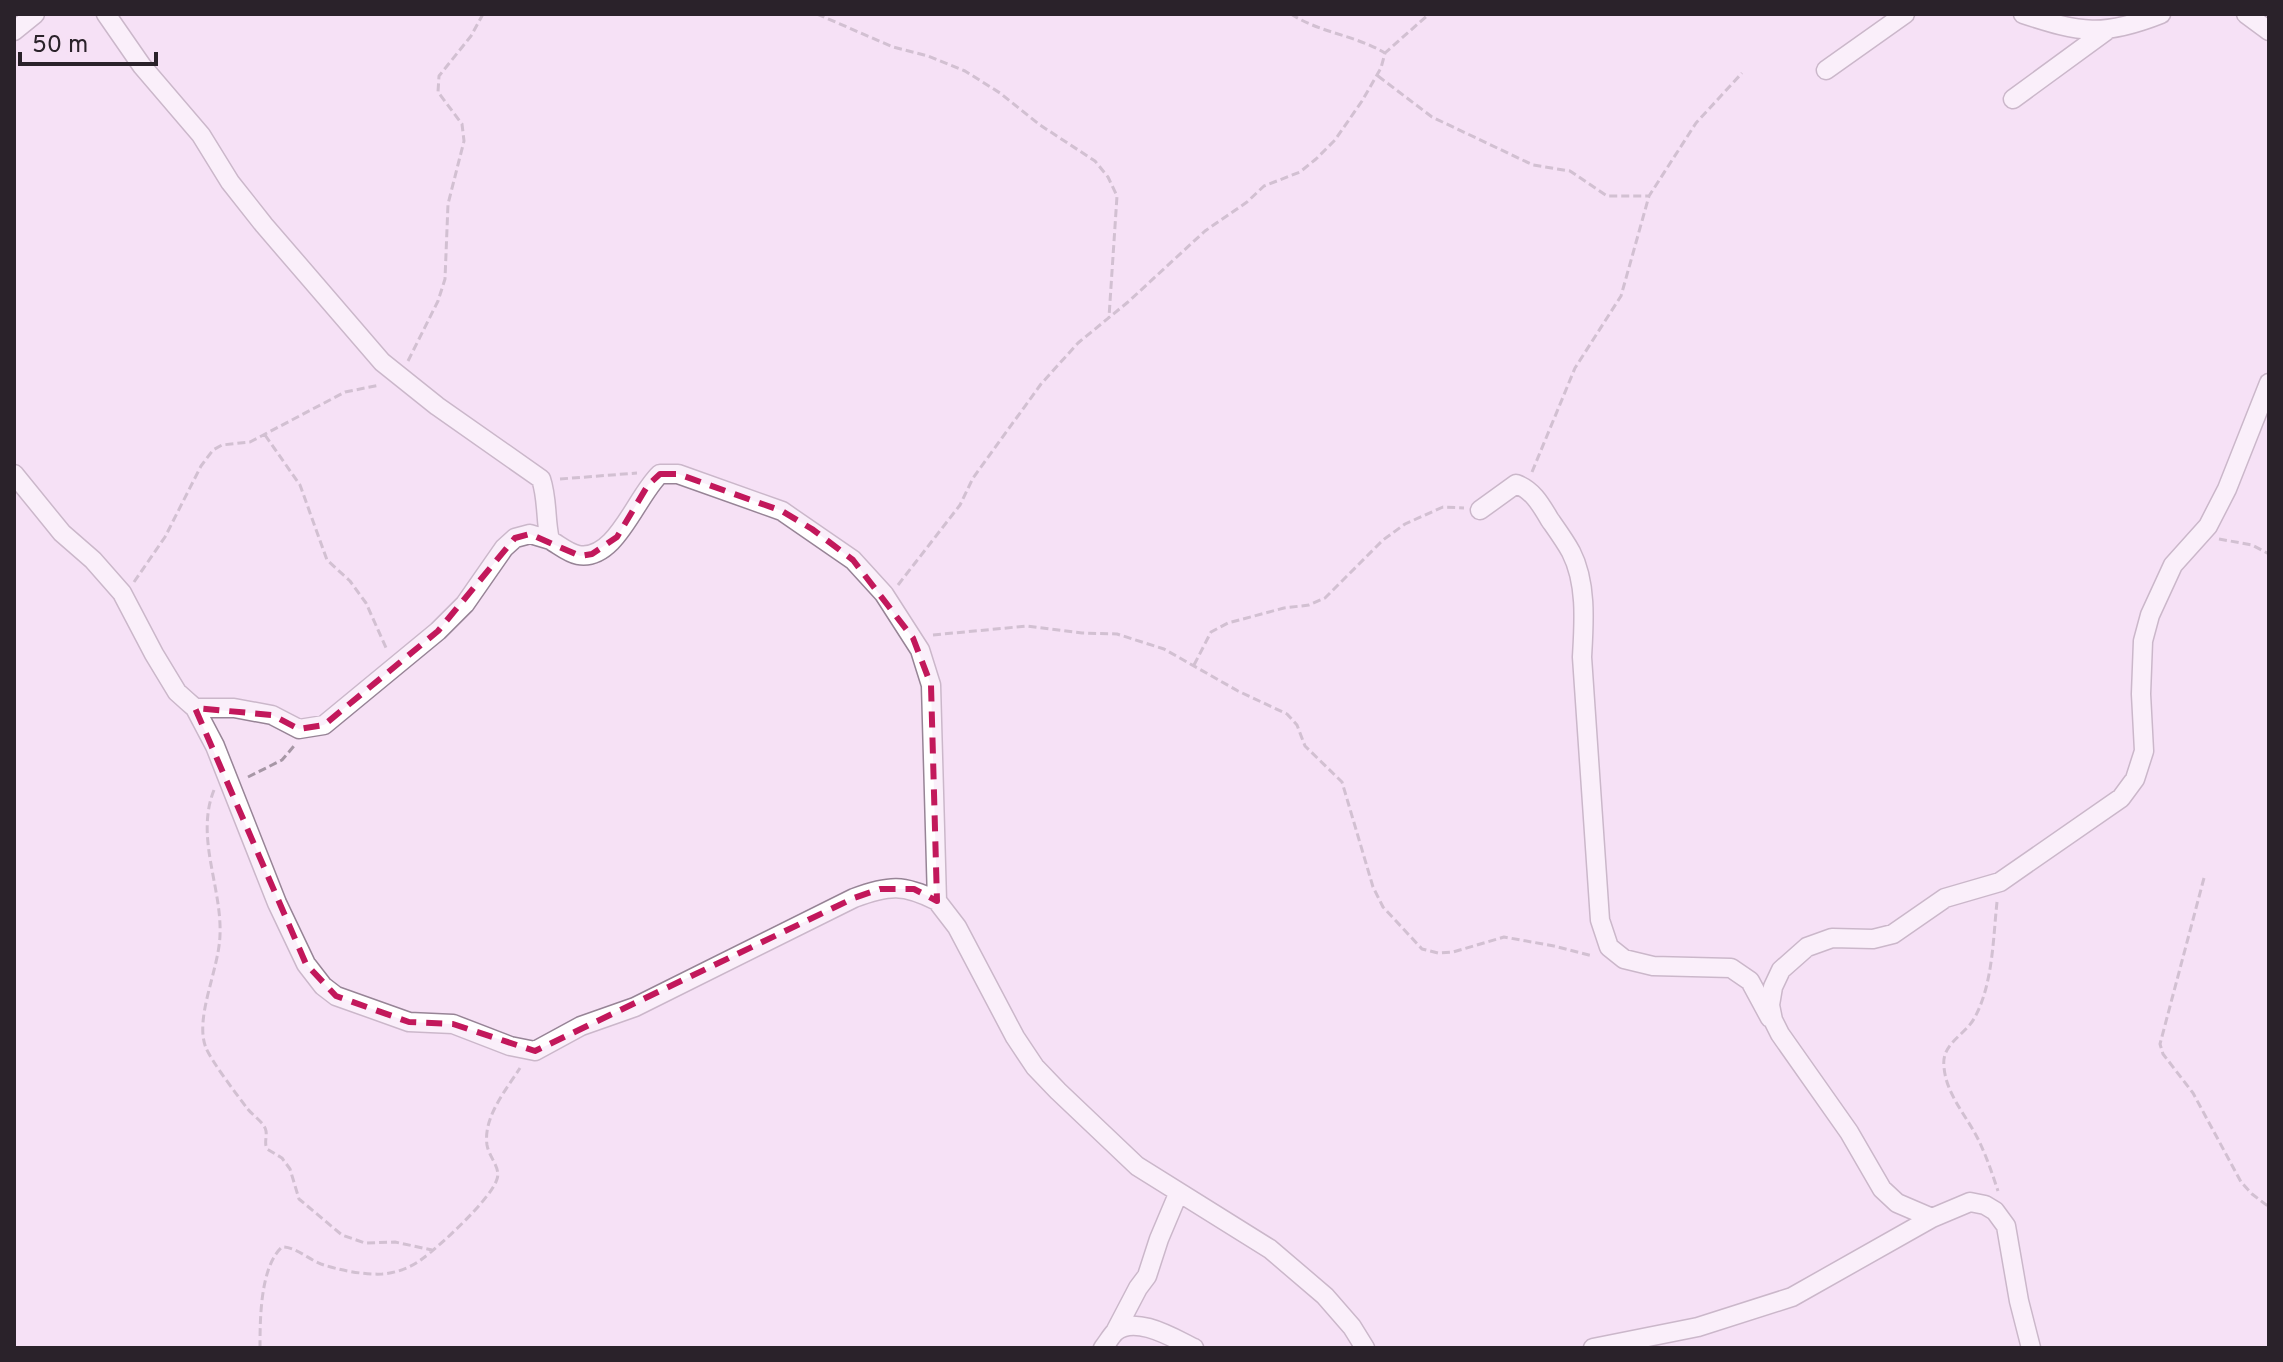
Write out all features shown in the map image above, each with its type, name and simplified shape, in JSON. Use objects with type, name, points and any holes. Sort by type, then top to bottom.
[{"type":"street","points":[[14,31],[35,14]]},
{"type":"street","points":[[106,14],[142,66],[201,135],[230,182],[382,362],[541,479],[547,498],[550,540]]},
{"type":"street","points":[[1826,70],[1905,14]]},
{"type":"street","points":[[2023,14],[2079,30],[2106,31],[2161,14]]},
{"type":"street","points":[[2246,14],[2269,31]]},
{"type":"street","points":[[2013,99],[2106,31]]},
{"type":"street","points":[[1780,1034],[1770,1005],[1773,987],[1781,970],[1807,947],[1832,938],[1873,939],[1893,934],[1945,898],[2000,882],[2121,798],[2135,779],[2144,751],[2141,694],[2146,628],[2162,584],[2173,565],[2208,526],[2227,489],[2269,383]]},
{"type":"street","points":[[14,474],[62,533],[93,560],[125,600],[177,692],[195,708],[231,785],[292,940],[323,986],[336,996],[383,1015],[409,1022],[453,1024],[510,1046],[535,1051],[581,1026],[635,1007],[854,898],[880,889],[914,889],[937,901],[957,927],[1015,1037],[1035,1067],[1137,1166],[1270,1249],[1325,1296],[1352,1327],[1365,1348]]},
{"type":"street","points":[[195,708],[234,708],[272,715],[299,729],[324,725],[438,631],[465,604],[504,548],[515,538],[530,534],[550,540],[580,556],[592,554],[609,546],[648,485],[660,474],[678,474],[782,511],[853,560],[888,599],[913,638],[931,685],[937,901]]},
{"type":"street","points":[[1480,510],[1516,484],[1532,492],[1571,552],[1578,569],[1584,624],[1582,657],[1600,920],[1609,947],[1624,959],[1653,966],[1731,968],[1750,981],[1780,1034],[1849,1132],[1882,1189],[1897,1203],[1932,1218]]},
{"type":"street","points":[[1103,1348],[1147,1276],[1178,1194]]},
{"type":"street","points":[[1593,1348],[1698,1327],[1792,1297],[1932,1218],[1970,1202],[1995,1211],[2006,1226],[2031,1348]]},
{"type":"street","points":[[1116,1330],[1127,1326],[1160,1331],[1194,1348]]},
{"type":"path","points":[[125,600],[140,570],[165,537],[205,459],[222,445],[250,442],[345,392],[403,380],[410,355],[438,301],[445,279],[448,204],[464,141],[462,124],[438,92],[439,76],[471,36],[483,14]]},
{"type":"path","points":[[817,14],[893,47],[928,56],[965,71],[1095,161],[1108,177],[1117,196],[1109,318]]},
{"type":"path","points":[[1291,14],[1310,26],[1366,41],[1385,53]]},
{"type":"path","points":[[888,599],[960,505],[973,478],[1041,384],[1078,343],[1205,231],[1247,202],[1264,186],[1300,172],[1316,159],[1335,140],[1377,76],[1385,53],[1429,14]]},
{"type":"path","points":[[1516,484],[1534,470],[1575,368],[1621,296],[1649,196],[1696,123],[1742,73]]},
{"type":"path","points":[[1377,76],[1432,117],[1533,165],[1570,171],[1607,196],[1649,196]]},
{"type":"path","points":[[265,435],[300,485],[327,560],[350,581],[372,613],[393,668]]},
{"type":"path","points":[[541,479],[660,474]]},
{"type":"path","points":[[1194,666],[1211,632],[1240,619],[1309,605],[1325,598],[1383,540],[1405,524],[1443,507],[1480,510]]},
{"type":"path","points":[[2198,536],[2252,545],[2269,554]]},
{"type":"path","points":[[913,638],[954,631],[1027,626],[1117,634],[1164,649],[1238,691],[1287,714],[1297,725],[1305,746],[1342,782],[1366,866],[1383,907],[1422,949],[1438,953],[1453,952],[1504,937],[1579,954],[1624,959]]},
{"type":"path","points":[[231,785],[282,760],[310,729]]},
{"type":"path","points":[[223,766],[211,797],[208,822],[208,851],[220,929],[217,965],[203,1011],[202,1035],[206,1049],[266,1130],[267,1149],[282,1158],[290,1169],[295,1192],[307,1208],[353,1240],[365,1243],[395,1242],[432,1250]]},
{"type":"path","points":[[2204,878],[2160,1044],[2163,1054],[2193,1093],[2241,1182],[2269,1207]]},
{"type":"path","points":[[2000,882],[1983,1000],[1968,1029],[1945,1049],[1943,1057],[1952,1095],[1980,1142],[2000,1195]]},
{"type":"path","points":[[260,1348],[261,1312],[268,1272],[277,1251],[282,1247],[289,1247],[322,1264],[380,1274],[403,1270],[432,1250],[466,1218],[496,1183],[499,1170],[487,1148],[490,1119],[525,1060],[535,1051]]},
{"type":"highlighted area","points":[[660,474],[678,474],[782,511],[812,529],[853,560],[913,638],[931,685],[937,901],[914,889],[880,889],[854,898],[535,1051],[453,1024],[409,1022],[336,996],[306,964],[195,708],[272,715],[299,729],[324,725],[438,631],[515,538],[530,534],[580,556],[592,554],[617,537],[648,485]]}]
